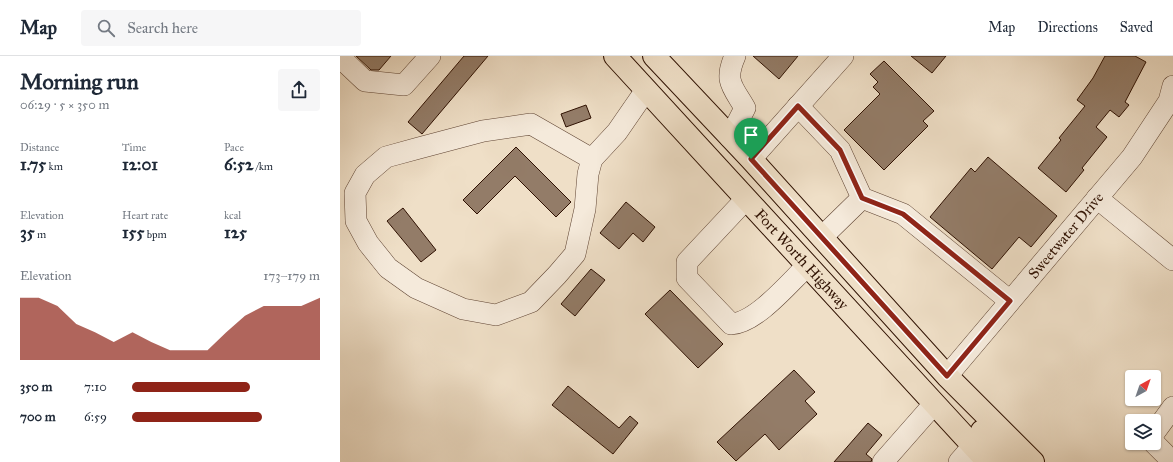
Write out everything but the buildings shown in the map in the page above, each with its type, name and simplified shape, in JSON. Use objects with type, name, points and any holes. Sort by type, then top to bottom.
[{"type":"main road","name":"Fort Worth Highway","points":[[615,56],[939,409],[966,454],[988,462]]},
{"type":"main road","name":"Fort Worth Highway","points":[[660,63],[751,159],[947,376],[1033,462]]},
{"type":"main road","points":[[646,90],[660,63]]},
{"type":"main road","points":[[829,290],[847,294],[924,374],[932,378],[940,379],[947,376]]},
{"type":"main road","points":[[939,409],[960,414],[971,420],[1011,462]]},
{"type":"street","points":[[345,62],[365,81],[404,85],[430,56]]},
{"type":"street","points":[[730,137],[745,108],[729,81],[730,67],[735,56]]},
{"type":"street","points":[[751,159],[843,56]]},
{"type":"street","points":[[365,175],[356,193],[356,221],[368,243],[388,268],[416,288],[463,308],[496,315],[531,302],[575,254],[585,209],[588,174],[592,159],[618,132],[646,90]]},
{"type":"street","name":"Sweetwater Drive","points":[[947,376],[1132,157],[1172,97]]},
{"type":"street","points":[[798,106],[840,150],[862,198],[903,214],[1010,301]]},
{"type":"street","points":[[340,204],[365,175],[386,157],[483,131],[530,124],[592,159]]},
{"type":"street","points":[[822,237],[862,198]]},
{"type":"street","points":[[1097,198],[1173,260]]},
{"type":"street","points":[[746,199],[687,262],[687,278],[731,324],[740,324],[754,316],[807,266]]},
{"type":"street","points":[[1161,423],[1173,407]]},
{"type":"street","points":[[883,462],[939,409]]},
{"type":"street","points":[[1161,450],[1173,462]]},
{"type":"route","points":[[798,106],[840,150],[862,198],[903,214],[1010,301],[947,376],[751,159],[798,106]]}]
